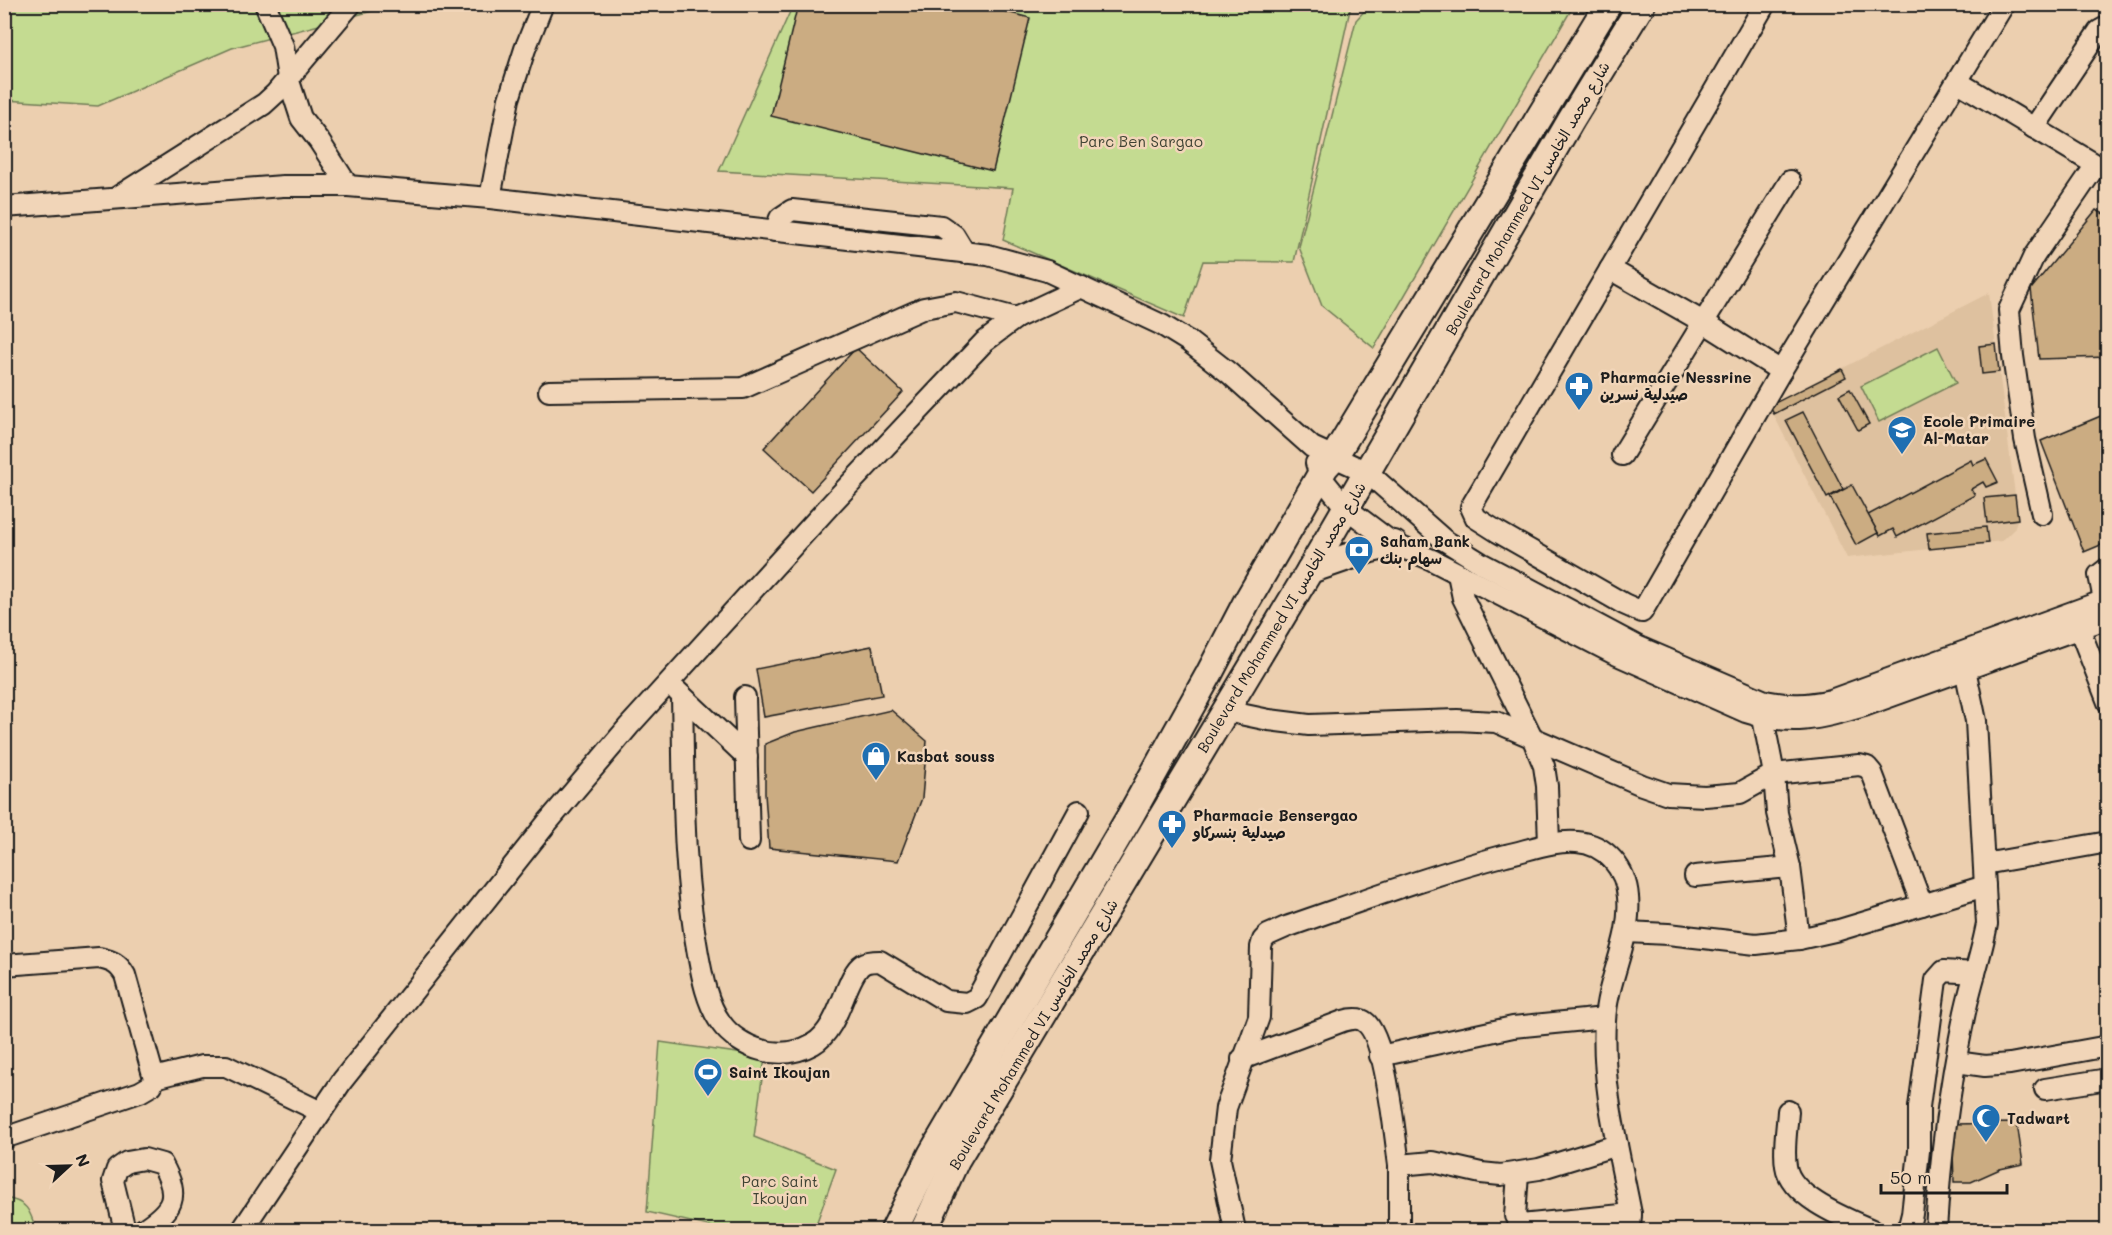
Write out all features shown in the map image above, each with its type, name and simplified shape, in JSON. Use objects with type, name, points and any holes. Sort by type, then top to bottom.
[{"type":"main road","name":"Boulevard Mohammed VI شارع محمد الخامس","points":[[894,1230],[932,1153],[1130,818],[1322,460],[1608,4]]},
{"type":"main road","name":"Boulevard Mohammed VI شارع محمد الخامس","points":[[924,1230],[956,1160],[1310,570],[1571,120],[1642,4]]},
{"type":"main road","points":[[1310,570],[1371,549],[1394,544]]},
{"type":"street","points":[[265,4],[283,46],[288,78],[301,118],[348,186]]},
{"type":"street","points":[[117,198],[257,109],[276,93],[351,4]]},
{"type":"street","points":[[490,198],[509,99],[543,4]]},
{"type":"street","points":[[1642,612],[1498,532],[1476,518],[1471,507],[1766,4]]},
{"type":"street","points":[[1626,640],[1781,371],[2004,4]]},
{"type":"street","points":[[2034,128],[2099,31],[2108,26]]},
{"type":"street","points":[[1958,82],[2102,169],[2034,256],[2009,310],[2025,439],[2042,514]]},
{"type":"street","points":[[1622,454],[1705,323],[1790,181]]},
{"type":"street","points":[[4,207],[283,186],[348,186],[490,198],[988,255],[1032,266],[1162,325],[1188,341],[1229,373],[1322,460],[1346,508],[1394,544],[1432,560],[1613,653],[1763,718],[1808,721],[1864,706],[2079,628],[2106,605]]},
{"type":"street","points":[[1610,269],[1705,323],[1781,371]]},
{"type":"street","points":[[242,1230],[342,1081],[548,823],[629,726],[675,689],[833,502],[984,342],[1016,318],[1082,287]]},
{"type":"street","points":[[549,391],[743,388],[924,308],[956,302],[1016,318]]},
{"type":"street","points":[[1322,460],[1367,472],[1444,540],[1481,563],[1626,640],[1766,701],[1785,705],[1806,705],[1831,700],[2106,605]]},
{"type":"street","points":[[2106,605],[2099,575],[2108,568]]},
{"type":"street","points":[[1458,574],[1463,598],[1544,766],[1550,844]]},
{"type":"street","points":[[2079,628],[2099,658],[2108,702]]},
{"type":"street","points":[[1936,1230],[1939,1183],[1956,1062],[1963,1021],[1987,924],[1976,721],[1965,669]]},
{"type":"street","points":[[675,689],[747,757]]},
{"type":"street","points":[[675,689],[689,900],[703,977],[720,1022],[736,1038],[754,1048],[775,1054],[800,1050],[816,1043],[831,1026],[856,971],[863,963],[880,961],[946,1000],[967,1003],[977,998],[1078,811]]},
{"type":"street","points":[[745,697],[749,841]]},
{"type":"street","points":[[1226,711],[1309,725],[1457,720],[1496,722],[1668,794],[1705,796],[1740,793],[1774,774],[1859,765],[1867,767],[1872,774],[1922,905]]},
{"type":"street","points":[[1763,718],[1774,774],[1777,813],[1790,867],[1799,939]]},
{"type":"street","points":[[1235,1230],[1220,1160],[1226,1108],[1259,1017],[1259,957],[1263,940],[1268,935],[1286,927],[1424,879],[1550,844],[1576,842],[1590,844],[1612,858],[1621,870],[1629,899],[1627,932],[1613,976],[1605,1018],[1605,1070],[1631,1222],[1521,1226],[1515,1216],[1518,1173]]},
{"type":"street","points":[[1984,864],[2108,842]]},
{"type":"street","points":[[1695,876],[1790,867]]},
{"type":"street","points":[[1627,932],[1668,934],[1756,944],[1799,939],[1839,930],[1985,886]]},
{"type":"street","points":[[4,965],[99,958],[111,960],[119,965],[125,975],[154,1078],[152,1085],[140,1092],[4,1138]]},
{"type":"street","points":[[1908,1230],[1919,1151],[1919,1107],[1936,980],[1944,971],[1975,973]]},
{"type":"street","points":[[1242,1059],[1343,1021],[1354,1018],[1365,1021],[1372,1030],[1391,1096],[1399,1165],[1399,1230]]},
{"type":"street","points":[[1380,1056],[1513,1027],[1605,1018]]},
{"type":"street","points":[[1956,1062],[1985,1066],[2010,1064],[2108,1046]]},
{"type":"street","points":[[154,1078],[202,1066],[226,1066],[321,1112]]},
{"type":"street","points":[[2045,1089],[2108,1079]]},
{"type":"street","points":[[1788,1111],[1786,1167],[1797,1189],[1822,1205],[1872,1230]]},
{"type":"street","points":[[1399,1165],[1433,1162],[1501,1175],[1554,1165],[1617,1145]]},
{"type":"street","points":[[125,1230],[113,1181],[117,1169],[128,1161],[144,1159],[162,1164],[173,1190],[170,1205],[162,1216],[142,1230]]},
{"type":"shaded area","name":"Ecole Primaire Al-Matar","points":[[1989,293],[2018,518],[2014,529],[2002,541],[1847,558],[1769,406]]},
{"type":"green space","points":[[4,5],[395,5],[232,48],[98,106],[5,100]]},
{"type":"green space","name":"Parc Ben Sargao","points":[[793,5],[1351,5],[1294,262],[1203,261],[1184,318],[1003,240],[1013,188],[719,171]]},
{"type":"green space","points":[[1370,5],[1574,5],[1374,348],[1322,306],[1299,247],[1356,20]]},
{"type":"green space","points":[[1938,347],[1956,383],[1879,422],[1861,386]]},
{"type":"green space","name":"Saint Ikoujan","points":[[660,1042],[765,1057],[754,1137],[836,1169],[814,1230],[726,1230],[647,1212]]},
{"type":"green space","points":[[4,1198],[23,1204],[32,1217],[36,1230],[5,1230]]},
{"type":"building","points":[[798,4],[976,4],[1030,18],[993,171],[771,116]]},
{"type":"building","points":[[2096,210],[2108,216],[2108,357],[2039,359],[2031,289]]},
{"type":"building","points":[[1996,344],[1999,372],[1982,374],[1979,346]]},
{"type":"building","points":[[856,348],[903,392],[811,491],[764,448]]},
{"type":"building","points":[[1842,369],[1846,377],[1774,414],[1769,406]]},
{"type":"building","points":[[1850,389],[1869,424],[1858,430],[1839,395]]},
{"type":"building","points":[[1803,412],[1843,489],[1827,498],[1786,420]]},
{"type":"building","points":[[2108,413],[2108,542],[2084,552],[2041,441]]},
{"type":"building","points":[[1986,459],[1998,482],[1986,487],[1983,482],[1971,489],[1975,495],[1897,537],[1893,529],[1880,536],[1868,515],[1971,460],[1973,465]]},
{"type":"building","points":[[1852,485],[1878,533],[1856,545],[1830,497]]},
{"type":"building","points":[[2015,495],[2018,519],[1987,523],[1984,498]]},
{"type":"building","points":[[1986,527],[1988,543],[1929,549],[1927,533]]},
{"type":"building","points":[[872,646],[882,695],[764,717],[756,669]]},
{"type":"building","points":[[891,710],[927,741],[922,798],[898,861],[769,848],[765,794],[765,744],[795,732]]},
{"type":"building","name":"Tadwart","points":[[2017,1123],[2023,1164],[2000,1169],[1971,1182],[1954,1182],[1952,1124]]},
{"type":"place","name":"Pharmacie Nessrine صيدلية نسرين","points":[[1579,412]]},
{"type":"place","name":"Ecole Primaire Al-Matar","points":[[1902,456]]},
{"type":"place","name":"Saham Bank سهام بنك","points":[[1359,576]]},
{"type":"place","name":"Kasbat souss","points":[[876,782]]},
{"type":"place","name":"Pharmacie Bensergao صيدلية بنسركاو","points":[[1172,850]]},
{"type":"place","name":"Saint Ikoujan","points":[[708,1098]]},
{"type":"place","name":"Tadwart","points":[[1986,1144]]},
{"type":"park label","name":"Parc Saint Ikoujan","points":[[780,1190]]}]
